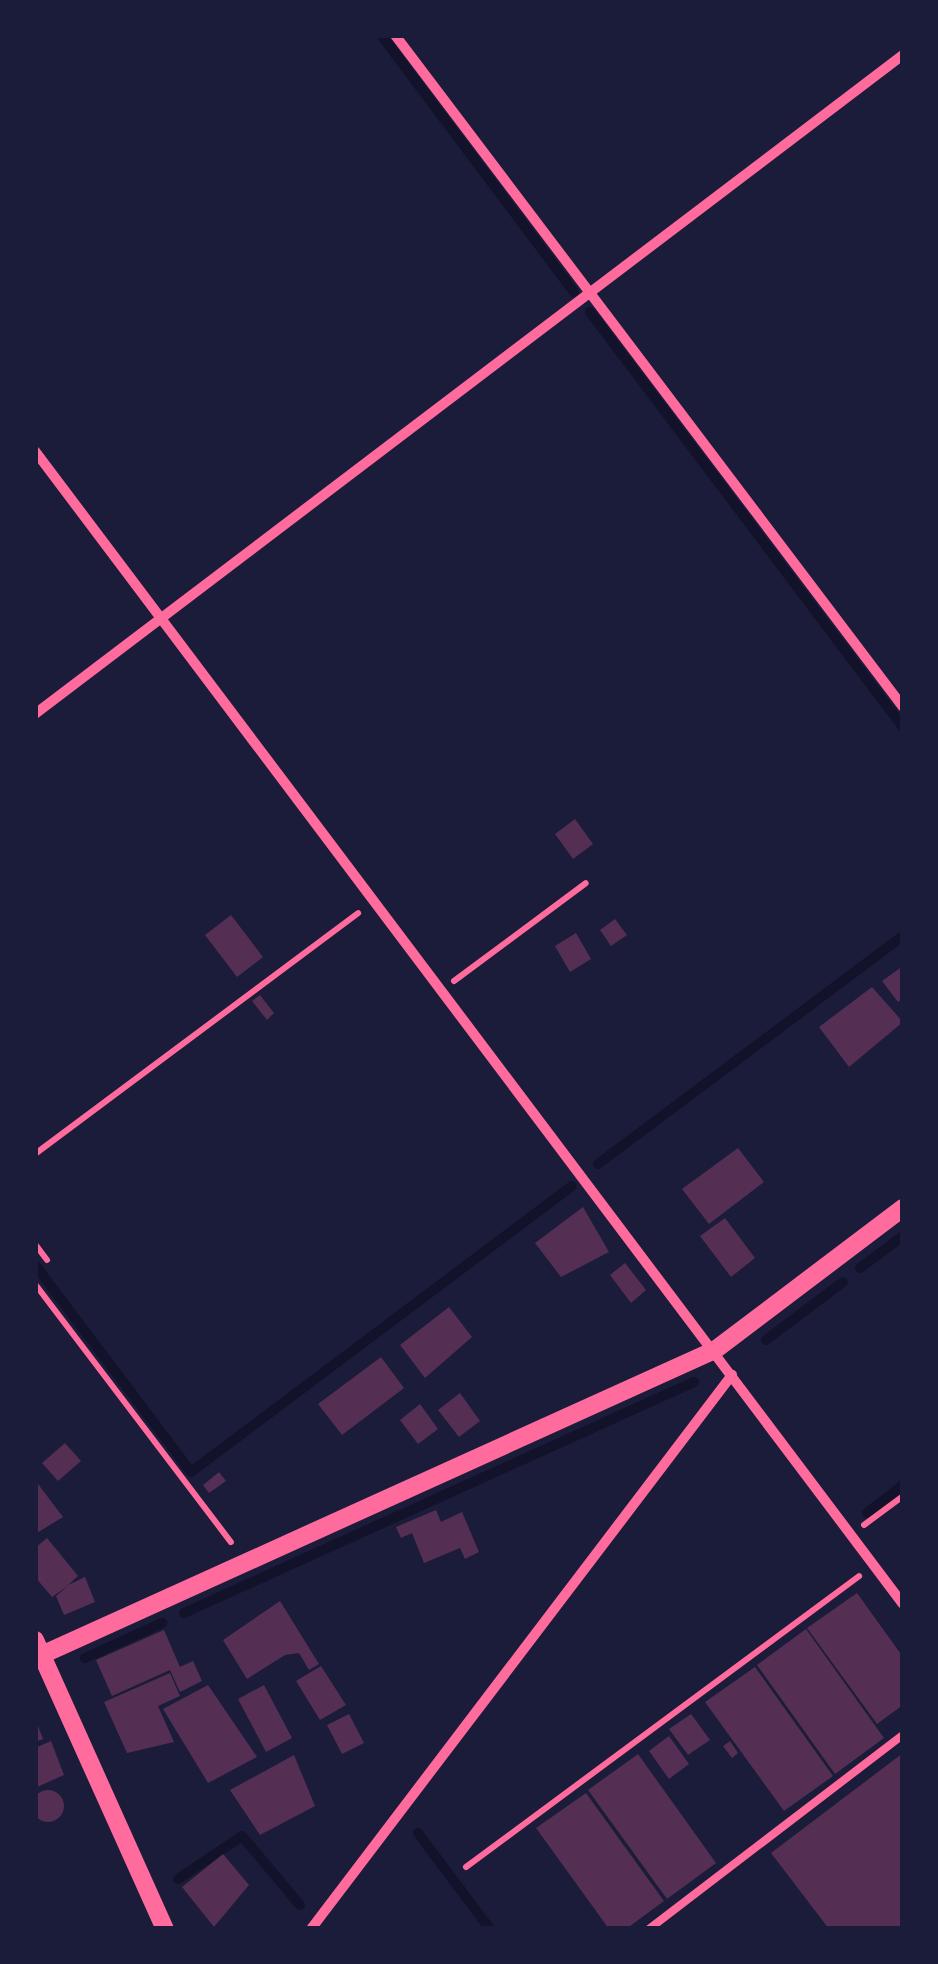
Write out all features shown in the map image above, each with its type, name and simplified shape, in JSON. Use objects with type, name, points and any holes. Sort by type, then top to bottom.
[{"type":"street","points":[[395,35],[903,707]]},
{"type":"street","points":[[35,714],[903,56]]},
{"type":"street","points":[[35,450],[903,1604]]},
{"type":"street","points":[[165,1929],[39,1650],[246,1562],[715,1350],[903,1208]]},
{"type":"street","points":[[311,1929],[732,1375]]},
{"type":"lane","points":[[649,1929],[903,1734]]},
{"type":"path","points":[[442,989],[586,883]]},
{"type":"path","points":[[35,1154],[375,900]]},
{"type":"path","points":[[35,1244],[47,1260]]},
{"type":"path","points":[[35,1284],[246,1562]]},
{"type":"path","points":[[851,1534],[903,1496]]},
{"type":"path","points":[[466,1867],[873,1565]]},
{"type":"building","points":[[575,819],[593,844],[573,859],[555,834]]},
{"type":"building","points":[[231,915],[263,957],[237,977],[205,935]]},
{"type":"building","points":[[615,919],[627,935],[611,946],[600,930]]},
{"type":"building","points":[[576,933],[591,959],[570,972],[555,946]]},
{"type":"building","points":[[903,966],[903,998],[898,1002],[882,981]]},
{"type":"building","points":[[872,987],[903,1022],[849,1067],[819,1027]]},
{"type":"building","points":[[260,995],[274,1013],[267,1020],[252,1001]]},
{"type":"building","points":[[738,1148],[764,1182],[709,1224],[682,1189]]},
{"type":"building","points":[[583,1207],[609,1252],[561,1277],[535,1243]]},
{"type":"building","points":[[725,1218],[755,1258],[731,1277],[700,1236]]},
{"type":"building","points":[[625,1263],[646,1290],[631,1303],[610,1275]]},
{"type":"building","points":[[449,1307],[472,1337],[425,1378],[400,1345]]},
{"type":"building","points":[[381,1357],[404,1388],[342,1435],[318,1404]]},
{"type":"building","points":[[460,1393],[480,1421],[459,1437],[438,1410]]},
{"type":"building","points":[[420,1404],[438,1429],[418,1444],[400,1420]]},
{"type":"building","points":[[65,1443],[81,1461],[58,1481],[42,1463]]},
{"type":"building","points":[[219,1472],[226,1481],[209,1493],[203,1485]]},
{"type":"building","points":[[35,1480],[63,1517],[35,1534]]},
{"type":"building","points":[[436,1510],[441,1522],[462,1512],[479,1552],[465,1559],[460,1548],[424,1563],[412,1533],[401,1538],[396,1527]]},
{"type":"building","points":[[47,1538],[78,1576],[68,1585],[85,1577],[95,1602],[64,1615],[56,1596],[68,1586],[52,1597],[35,1577],[35,1548]]},
{"type":"building","points":[[857,1593],[903,1657],[903,1705],[877,1724],[807,1628]]},
{"type":"building","points":[[280,1601],[319,1664],[309,1670],[299,1653],[285,1655],[247,1679],[223,1640]]},
{"type":"building","points":[[806,1629],[884,1738],[835,1774],[757,1665]]},
{"type":"building","points":[[164,1630],[180,1667],[193,1661],[202,1681],[180,1692],[170,1670],[112,1696],[96,1660]]},
{"type":"building","points":[[321,1666],[346,1705],[320,1720],[296,1681]]},
{"type":"building","points":[[755,1667],[833,1776],[784,1811],[705,1702]]},
{"type":"building","points":[[170,1673],[180,1696],[158,1706],[174,1742],[127,1753],[104,1702]]},
{"type":"building","points":[[208,1685],[257,1757],[208,1783],[163,1709]]},
{"type":"building","points":[[264,1685],[292,1738],[266,1752],[238,1699]]},
{"type":"building","points":[[349,1714],[364,1743],[342,1754],[327,1725]]},
{"type":"building","points":[[691,1714],[710,1740],[688,1755],[669,1729]]},
{"type":"building","points":[[35,1718],[43,1739],[35,1742]]},
{"type":"building","points":[[669,1736],[689,1764],[669,1779],[649,1751]]},
{"type":"building","points":[[51,1741],[64,1775],[35,1788],[35,1748]]},
{"type":"building","points":[[730,1741],[738,1753],[732,1758],[723,1746]]},
{"type":"building","points":[[903,1753],[903,1929],[829,1929],[771,1853]]},
{"type":"building","points":[[638,1754],[716,1863],[667,1899],[588,1790]]},
{"type":"building","points":[[294,1755],[315,1806],[260,1835],[230,1790]]},
{"type":"building","points":[[48,1790],[59,1795],[64,1806],[59,1817],[48,1822],[37,1817],[32,1806],[37,1795]]},
{"type":"building","points":[[586,1793],[664,1901],[626,1929],[609,1929],[536,1828]]},
{"type":"building","points":[[223,1854],[249,1885],[214,1927],[182,1887]]},
{"type":"waterway","points":[[381,35],[574,292]]},
{"type":"waterway","points":[[590,312],[903,727]]},
{"type":"waterway","points":[[598,1164],[903,936]]},
{"type":"waterway","points":[[35,1265],[191,1472],[572,1186]]},
{"type":"waterway","points":[[860,1268],[903,1236]]},
{"type":"waterway","points":[[766,1340],[843,1282]]},
{"type":"waterway","points":[[184,1613],[694,1382]]},
{"type":"waterway","points":[[867,1513],[903,1485]]},
{"type":"waterway","points":[[85,1658],[162,1623]]},
{"type":"waterway","points":[[418,1833],[490,1929]]},
{"type":"waterway","points":[[178,1879],[242,1836],[300,1905]]}]
